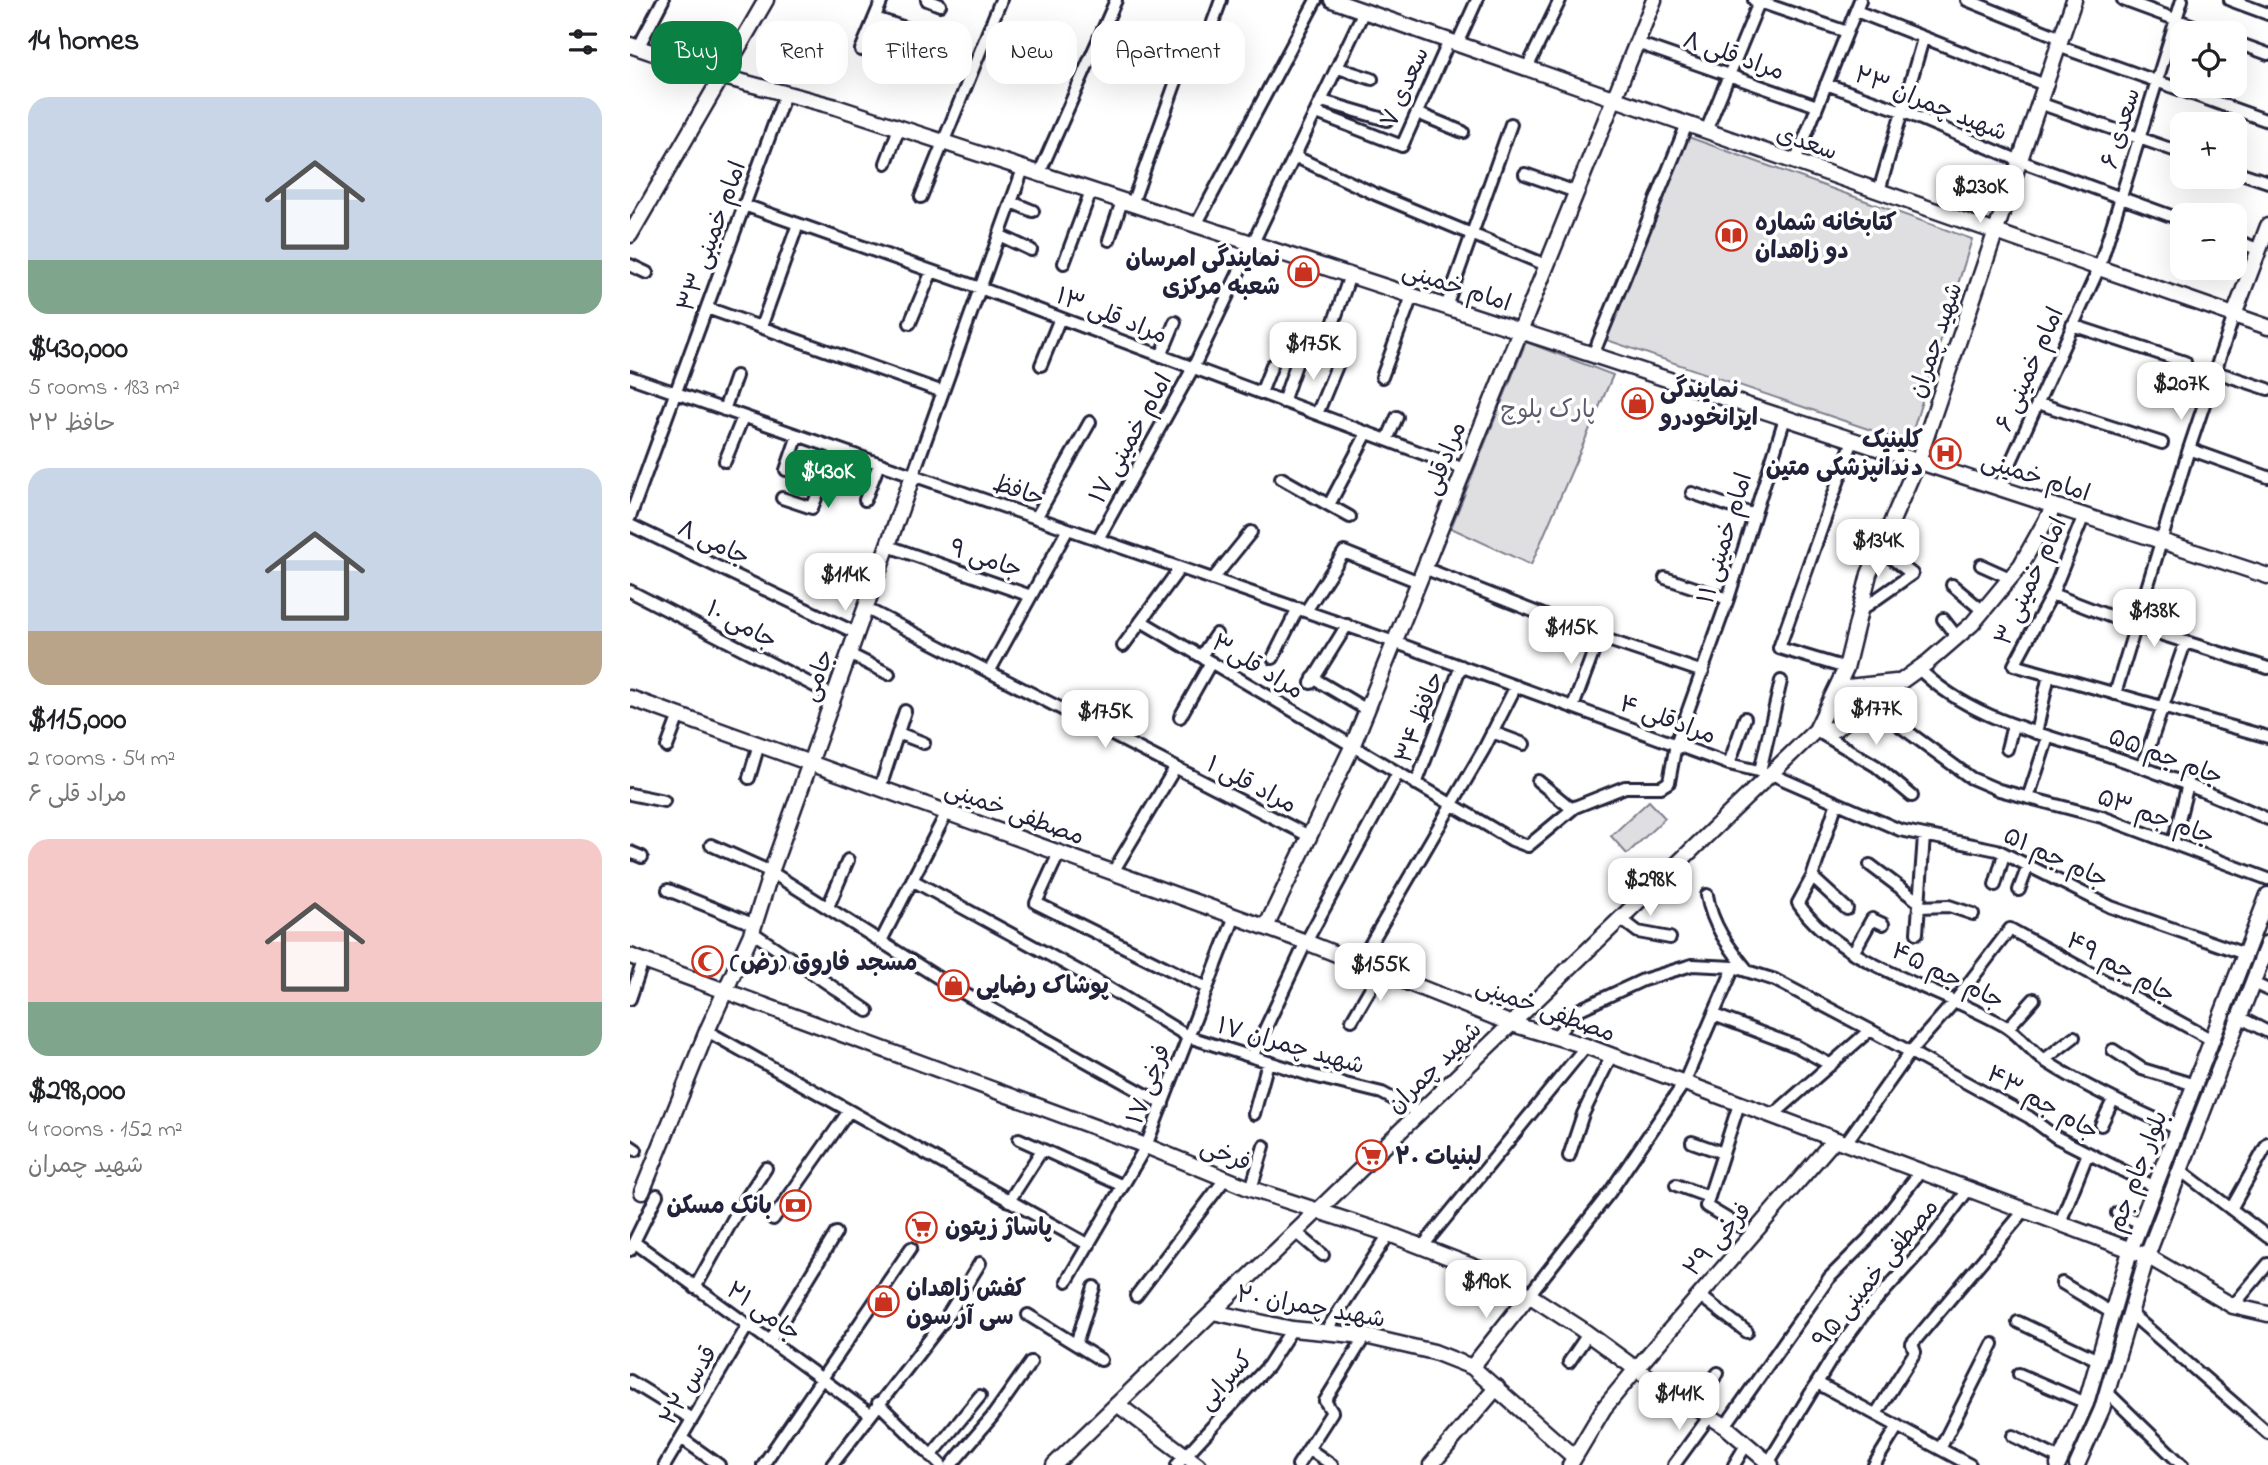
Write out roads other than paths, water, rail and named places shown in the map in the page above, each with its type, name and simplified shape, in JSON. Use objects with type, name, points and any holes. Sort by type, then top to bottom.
[{"type":"street","points":[[634,46],[663,0]]},
{"type":"street","points":[[742,44],[766,0]]},
{"type":"street","points":[[861,50],[882,0]]},
{"type":"street","points":[[927,0],[940,5]]},
{"type":"street","points":[[921,197],[1002,0]]},
{"type":"street","points":[[1039,174],[1116,0]]},
{"type":"street","points":[[1213,21],[1221,0]]},
{"type":"street","points":[[1196,225],[1316,0]]},
{"type":"street","name":"سعدی","points":[[1332,0],[2268,327]]},
{"type":"street","name":"سعدی ۷","points":[[1317,113],[1402,146],[1453,42],[1477,0]]},
{"type":"street","points":[[1527,68],[1560,0]]},
{"type":"street","points":[[1795,162],[1860,0]]},
{"type":"street","points":[[1967,0],[2060,42],[2157,81],[2268,121]]},
{"type":"street","name":"شهید چمران","points":[[1060,1463],[1117,1404],[1621,919],[1765,773],[1816,730],[1846,668],[1869,574],[1918,461],[2074,0]]},
{"type":"street","points":[[2123,0],[2181,21]]},
{"type":"street","name":"سعدی ۶","points":[[2099,268],[2182,0]]},
{"type":"street","points":[[2230,0],[2268,14]]},
{"type":"street","name":"مرادقلی","points":[[1266,927],[1352,747],[1637,43],[1651,1]]},
{"type":"street","points":[[1706,131],[1758,1],[1847,32]]},
{"type":"street","name":"امام خمینی ۱۷","points":[[1098,539],[1193,368],[1255,244],[1364,11]]},
{"type":"street","points":[[1856,11],[2045,85]]},
{"type":"street","points":[[875,18],[884,21]]},
{"type":"street","points":[[1879,191],[1923,39]]},
{"type":"street","name":"مراد قلی ۸","points":[[1637,43],[1817,106]]},
{"type":"street","name":"امام خمینی","points":[[634,46],[651,52]]},
{"type":"street","points":[[2247,46],[2268,54]]},
{"type":"street","points":[[1338,68],[1372,79]]},
{"type":"street","name":"امام خمینی","points":[[742,82],[900,128],[2268,576]]},
{"type":"street","points":[[630,235],[720,84]]},
{"type":"street","points":[[1109,240],[1127,203],[1175,84]]},
{"type":"street","name":"شهید چمران ۲۳","points":[[1826,84],[1902,111],[2020,161],[2170,214]]},
{"type":"street","name":"امام خمینی ۳۳","points":[[630,517],[785,94]]},
{"type":"street","points":[[1322,101],[1387,120]]},
{"type":"street","points":[[2039,103],[2170,149]]},
{"type":"street","points":[[1417,113],[1463,132]]},
{"type":"street","points":[[1446,307],[1511,124]]},
{"type":"street","points":[[1593,355],[1687,124]]},
{"type":"street","points":[[886,163],[900,128]]},
{"type":"street","points":[[1296,157],[1546,265]]},
{"type":"street","name":"جامی","points":[[650,1194],[707,1031],[753,929],[771,872],[1023,169]]},
{"type":"street","points":[[1525,174],[1576,192]]},
{"type":"street","points":[[2247,175],[2268,182]]},
{"type":"street","points":[[1064,263],[1091,191]]},
{"type":"street","points":[[1011,202],[1033,211]]},
{"type":"street","name":"مراد قلی ۱۳","points":[[744,205],[980,288],[1464,469]]},
{"type":"street","points":[[761,327],[798,224]]},
{"type":"street","points":[[2115,694],[2213,371],[2257,249],[2268,226]]},
{"type":"street","points":[[999,235],[1031,250]]},
{"type":"street","points":[[2247,245],[2257,249]]},
{"type":"street","points":[[630,265],[647,273]]},
{"type":"street","name":"امام خمینی ۶","points":[[1999,488],[2099,268]]},
{"type":"street","points":[[909,323],[932,271]]},
{"type":"street","points":[[1331,330],[1350,275]]},
{"type":"street","points":[[1382,377],[1412,296]]},
{"type":"street","points":[[706,308],[943,392]]},
{"type":"street","points":[[1041,365],[1060,318]]},
{"type":"street","points":[[1161,356],[1175,322]]},
{"type":"street","points":[[2072,325],[2185,362]]},
{"type":"street","points":[[1283,402],[1301,350]]},
{"type":"street","points":[[1317,414],[1339,362]]},
{"type":"street","points":[[1261,393],[1272,365]]},
{"type":"street","points":[[2213,371],[2268,389]]},
{"type":"street","points":[[724,410],[736,376]]},
{"type":"street","name":"حافظ","points":[[630,377],[1394,642]]},
{"type":"street","points":[[2037,402],[2162,443]]},
{"type":"street","points":[[1387,440],[1397,416]]},
{"type":"street","points":[[725,461],[743,417]]},
{"type":"street","name":"امام خمینی ۱۱","points":[[1572,809],[1625,787],[1661,787],[1669,782],[1676,744],[1728,599],[1752,514],[1785,418]]},
{"type":"street","points":[[1036,518],[1090,422]]},
{"type":"street","points":[[1329,505],[1367,433]]},
{"type":"street","points":[[786,470],[798,435]]},
{"type":"street","points":[[1846,668],[1779,648],[1853,440]]},
{"type":"street","points":[[782,498],[812,508],[836,449]]},
{"type":"street","points":[[2189,449],[2268,477]]},
{"type":"street","points":[[865,500],[879,464]]},
{"type":"street","points":[[1281,478],[1350,517]]},
{"type":"street","points":[[1692,493],[1752,514]]},
{"type":"street","name":"شهید چمران","points":[[1816,730],[1835,729],[1957,637],[2010,578],[2054,506]]},
{"type":"street","name":"امام خمینی ۳","points":[[2049,675],[2014,665],[2052,594],[2084,515]]},
{"type":"street","name":"جامی ۸","points":[[630,525],[856,633]]},
{"type":"street","points":[[989,672],[1068,529]]},
{"type":"street","points":[[1213,579],[1251,532]]},
{"type":"street","name":"جامی ۹","points":[[888,546],[1031,596]]},
{"type":"street","points":[[1861,610],[1912,574],[1880,549]]},
{"type":"street","points":[[1273,658],[1302,610],[1344,551],[1422,575],[1703,672]]},
{"type":"street","points":[[829,562],[875,582]]},
{"type":"street","points":[[1981,565],[2010,578]]},
{"type":"street","points":[[1123,646],[1180,568]]},
{"type":"street","points":[[1665,578],[1728,599]]},
{"type":"street","points":[[1952,585],[1983,611]]},
{"type":"street","name":"جامی ۱۰","points":[[630,591],[834,696]]},
{"type":"street","points":[[2052,594],[2135,626],[2268,668]]},
{"type":"street","name":"مراد قلی ۱","points":[[865,608],[1309,836]]},
{"type":"street","points":[[1942,619],[1957,637]]},
{"type":"street","name":"مراد قلی۳","points":[[1141,621],[1512,840],[1528,846],[1572,809]]},
{"type":"street","points":[[1347,625],[1312,680],[1367,710]]},
{"type":"street","points":[[1200,656],[1216,634]]},
{"type":"street","points":[[1573,707],[1599,637]]},
{"type":"street","name":"مرادقلی ۴","points":[[1394,642],[1729,764],[1765,773]]},
{"type":"street","points":[[2142,768],[2185,642]]},
{"type":"street","points":[[849,654],[889,674]]},
{"type":"street","points":[[1180,716],[1211,662]]},
{"type":"street","name":"حافظ ۳۴","points":[[1416,784],[1461,666]]},
{"type":"street","name":"جام جم ۵۵","points":[[1918,668],[1939,689],[1974,710],[2188,784],[2268,819]]},
{"type":"street","points":[[2036,733],[2049,675],[2268,737]]},
{"type":"street","points":[[1765,773],[1781,681]]},
{"type":"street","points":[[1838,688],[1896,682]]},
{"type":"street","points":[[1360,962],[1516,686]]},
{"type":"street","name":"مصطفی خمینی","points":[[630,698],[1266,927],[1381,970],[1512,1024],[1586,1046],[2147,1256]]},
{"type":"street","name":"جام جم ۵۳","points":[[1870,704],[1971,778],[2028,798],[2102,817],[2268,879]]},
{"type":"street","points":[[880,788],[905,711]]},
{"type":"street","points":[[667,747],[679,715]]},
{"type":"street","points":[[1729,764],[1745,718]]},
{"type":"street","points":[[2007,749],[2012,725]]},
{"type":"street","points":[[1816,730],[1876,765],[1912,796]]},
{"type":"street","points":[[1492,732],[1524,744]]},
{"type":"street","points":[[898,733],[924,743]]},
{"type":"street","points":[[2028,798],[2048,737]]},
{"type":"street","points":[[749,778],[760,744]]},
{"type":"street","points":[[1113,872],[1175,768]]},
{"type":"street","points":[[1252,1057],[1306,942],[1398,773]]},
{"type":"street","name":"جام جم ۵۱","points":[[1765,773],[1836,805],[1924,836],[1974,844],[2004,854],[2122,911],[2245,954]]},
{"type":"street","points":[[1538,781],[1572,809]]},
{"type":"street","points":[[2173,844],[2188,784]]},
{"type":"street","points":[[630,794],[664,801]]},
{"type":"street","name":"جام جم ۴۵","points":[[1836,805],[1812,877],[1798,903],[1809,920],[1839,946],[2008,1028],[2044,1060],[2113,1100],[2178,1129]]},
{"type":"street","points":[[881,941],[947,812]]},
{"type":"street","points":[[1917,933],[1924,836]]},
{"type":"street","points":[[711,845],[771,872],[956,989],[1163,1104]]},
{"type":"street","points":[[630,852],[642,858]]},
{"type":"street","points":[[1059,853],[1036,903],[1207,988]]},
{"type":"street","points":[[1995,885],[2004,854]]},
{"type":"street","points":[[828,908],[848,860]]},
{"type":"street","points":[[1870,865],[1919,904],[1949,906],[1973,914]]},
{"type":"street","points":[[2019,890],[2028,866]]},
{"type":"street","points":[[1812,877],[1847,909]]},
{"type":"street","name":"شهید چمران ۱۷","points":[[912,880],[1097,981],[1189,1037],[1381,1093],[1419,1113]]},
{"type":"street","points":[[668,890],[753,929],[868,1011]]},
{"type":"street","points":[[1707,895],[1710,916],[1725,942],[1748,972]]},
{"type":"street","name":"بلوار جام جم","points":[[2059,1462],[2086,1403],[2130,1251],[2268,895]]},
{"type":"street","name":"فرخی ۱۷","points":[[1067,1281],[1146,1146],[1234,916]]},
{"type":"street","points":[[1621,919],[1638,932],[1670,938]]},
{"type":"street","points":[[1853,953],[1872,919],[1883,924]]},
{"type":"street","name":"جام جم ۴۹","points":[[1955,1001],[2010,929],[2212,1040]]},
{"type":"street","name":"بلوار جام جم","points":[[2077,1465],[2107,1392],[2147,1256],[2268,943]]},
{"type":"street","points":[[630,999],[637,958]]},
{"type":"street","name":"فرخی","points":[[637,958],[1146,1146],[1251,1189],[1389,1234],[1477,1268],[1529,1294],[1636,1369],[1725,1426],[1769,1464]]},
{"type":"street","name":"جام جم ۴۳","points":[[1556,1036],[1578,1010],[1643,979],[1692,965],[1734,967],[1775,980],[1911,1051],[2088,1153],[2155,1187]]},
{"type":"street","points":[[1472,1367],[1610,1192],[1684,1083],[1734,967]]},
{"type":"street","points":[[1352,1020],[1381,970]]},
{"type":"street","points":[[2253,983],[2268,990]]},
{"type":"street","points":[[2008,1028],[2035,999]]},
{"type":"street","points":[[1840,1142],[1911,1051],[1955,1001]]},
{"type":"street","points":[[1714,1015],[1796,1046],[1831,1065]]},
{"type":"street","points":[[2239,1017],[2268,1032]]},
{"type":"street","points":[[1772,1116],[1870,1030]]},
{"type":"street","points":[[707,1031],[1089,1245]]},
{"type":"street","points":[[2044,1060],[2074,1037]]},
{"type":"street","points":[[1422,1247],[1586,1046]]},
{"type":"street","points":[[2113,1050],[2142,1069],[2195,1085]]},
{"type":"street","points":[[1569,1156],[1583,1115],[1611,1056]]},
{"type":"street","points":[[1254,1114],[1268,1062]]},
{"type":"street","points":[[2102,1125],[2113,1100]]},
{"type":"street","points":[[1739,1104],[1706,1206],[1739,1226]]},
{"type":"street","points":[[773,1219],[849,1111]]},
{"type":"street","points":[[1019,1139],[1123,1186]]},
{"type":"street","points":[[1692,1142],[1723,1153]]},
{"type":"street","name":"فرخی ۲۹","points":[[1572,1461],[1604,1408],[1636,1369],[1699,1295],[1840,1142]]},
{"type":"street","points":[[2231,1209],[2268,1143]]},
{"type":"street","points":[[1251,1189],[1264,1146]]},
{"type":"street","points":[[1009,1201],[1042,1150]]},
{"type":"street","points":[[2059,1225],[2088,1153]]},
{"type":"street","points":[[695,1288],[737,1212],[766,1168]]},
{"type":"street","points":[[2180,1170],[2268,1237]]},
{"type":"street","points":[[1725,1426],[1829,1278],[1868,1238],[1920,1172]]},
{"type":"street","points":[[1136,1296],[1225,1179]]},
{"type":"street","points":[[1676,1185],[1709,1197]]},
{"type":"street","name":"مصطفی خمینی ۹۵","points":[[1769,1464],[1817,1383],[1864,1314],[1930,1241],[1968,1190]]},
{"type":"street","points":[[632,1246],[650,1194]]},
{"type":"street","points":[[1876,1415],[1915,1352],[1912,1344],[2024,1211]]},
{"type":"street","points":[[2117,1213],[2141,1223]]},
{"type":"street","points":[[1296,1232],[1323,1255]]},
{"type":"street","points":[[770,1341],[836,1233]]},
{"type":"street","points":[[1325,1331],[1389,1234]]},
{"type":"street","name":"جامی ۲۱","points":[[632,1246],[748,1325],[870,1414]]},
{"type":"street","points":[[763,1465],[911,1248]]},
{"type":"street","points":[[2147,1256],[2233,1306],[2268,1314]]},
{"type":"street","points":[[832,1465],[946,1318],[980,1263]]},
{"type":"street","points":[[2233,1306],[2268,1264]]},
{"type":"street","points":[[2062,1283],[2112,1314]]},
{"type":"street","points":[[1076,1344],[1094,1287]]},
{"type":"street","points":[[1699,1295],[1747,1332]]},
{"type":"street","name":"شهید چمران ۲۰","points":[[1213,1312],[1292,1329],[1365,1336],[1434,1352],[1472,1367],[1572,1461]]},
{"type":"street","points":[[2130,1314],[2268,1433]]},
{"type":"street","points":[[1028,1315],[1101,1360]]},
{"type":"street","points":[[2018,1322],[2098,1360]]},
{"type":"street","name":"قدس ۲۲","points":[[664,1465],[748,1325]]},
{"type":"street","name":"کسرایی","points":[[1181,1460],[1268,1366],[1292,1329]]},
{"type":"street","points":[[1569,1362],[1588,1334]]},
{"type":"street","points":[[1298,1465],[1332,1412],[1325,1401],[1365,1336]]},
{"type":"street","points":[[1942,1465],[1945,1452],[1993,1344]]},
{"type":"street","points":[[951,1465],[992,1417],[1031,1363]]},
{"type":"street","points":[[1692,1405],[1718,1373]]},
{"type":"street","points":[[2019,1374],[2086,1403]]},
{"type":"street","points":[[630,1381],[692,1419]]},
{"type":"street","points":[[1817,1383],[1970,1465]]},
{"type":"street","points":[[1431,1465],[1497,1388]]},
{"type":"street","points":[[2107,1392],[2182,1465]]},
{"type":"street","points":[[931,1456],[980,1396]]},
{"type":"street","points":[[878,1403],[941,1465]]},
{"type":"street","points":[[1117,1404],[1181,1460],[1198,1465]]},
{"type":"street","points":[[1674,1465],[1709,1417]]},
{"type":"street","points":[[1874,1465],[1898,1426]]},
{"type":"street","points":[[2013,1436],[2059,1462]]},
{"type":"street","points":[[681,1438],[719,1465]]},
{"type":"street","points":[[1734,1465],[1746,1445]]},
{"type":"street","points":[[1309,1449],[1332,1465]]},
{"type":"place","name":"کتابخانه شماره دو زاهدان","points":[[1732,236]]},
{"type":"place","name":"نمایندگی امرسان شعبه مرکزی","points":[[1303,272]]},
{"type":"place","name":"نمایندگی ایرانخودرو","points":[[1637,403]]},
{"type":"place","name":"کلینیک دندانپزشکی متین","points":[[1946,453]]},
{"type":"place","name":"مسجد فاروق (رض)","points":[[707,962]]},
{"type":"place","name":"پوشاک رضایی","points":[[953,985]]},
{"type":"place","name":"لبنیات ۲۰","points":[[1372,1156]]},
{"type":"place","name":"بانک مسکن","points":[[795,1205]]},
{"type":"place","name":"پاساژ زیتون","points":[[922,1227]]},
{"type":"place","name":"کفش زاهدان سی آر سون","points":[[883,1302]]},
{"type":"park label","name":"پارک بلوچ","points":[[1548,409]]}]
